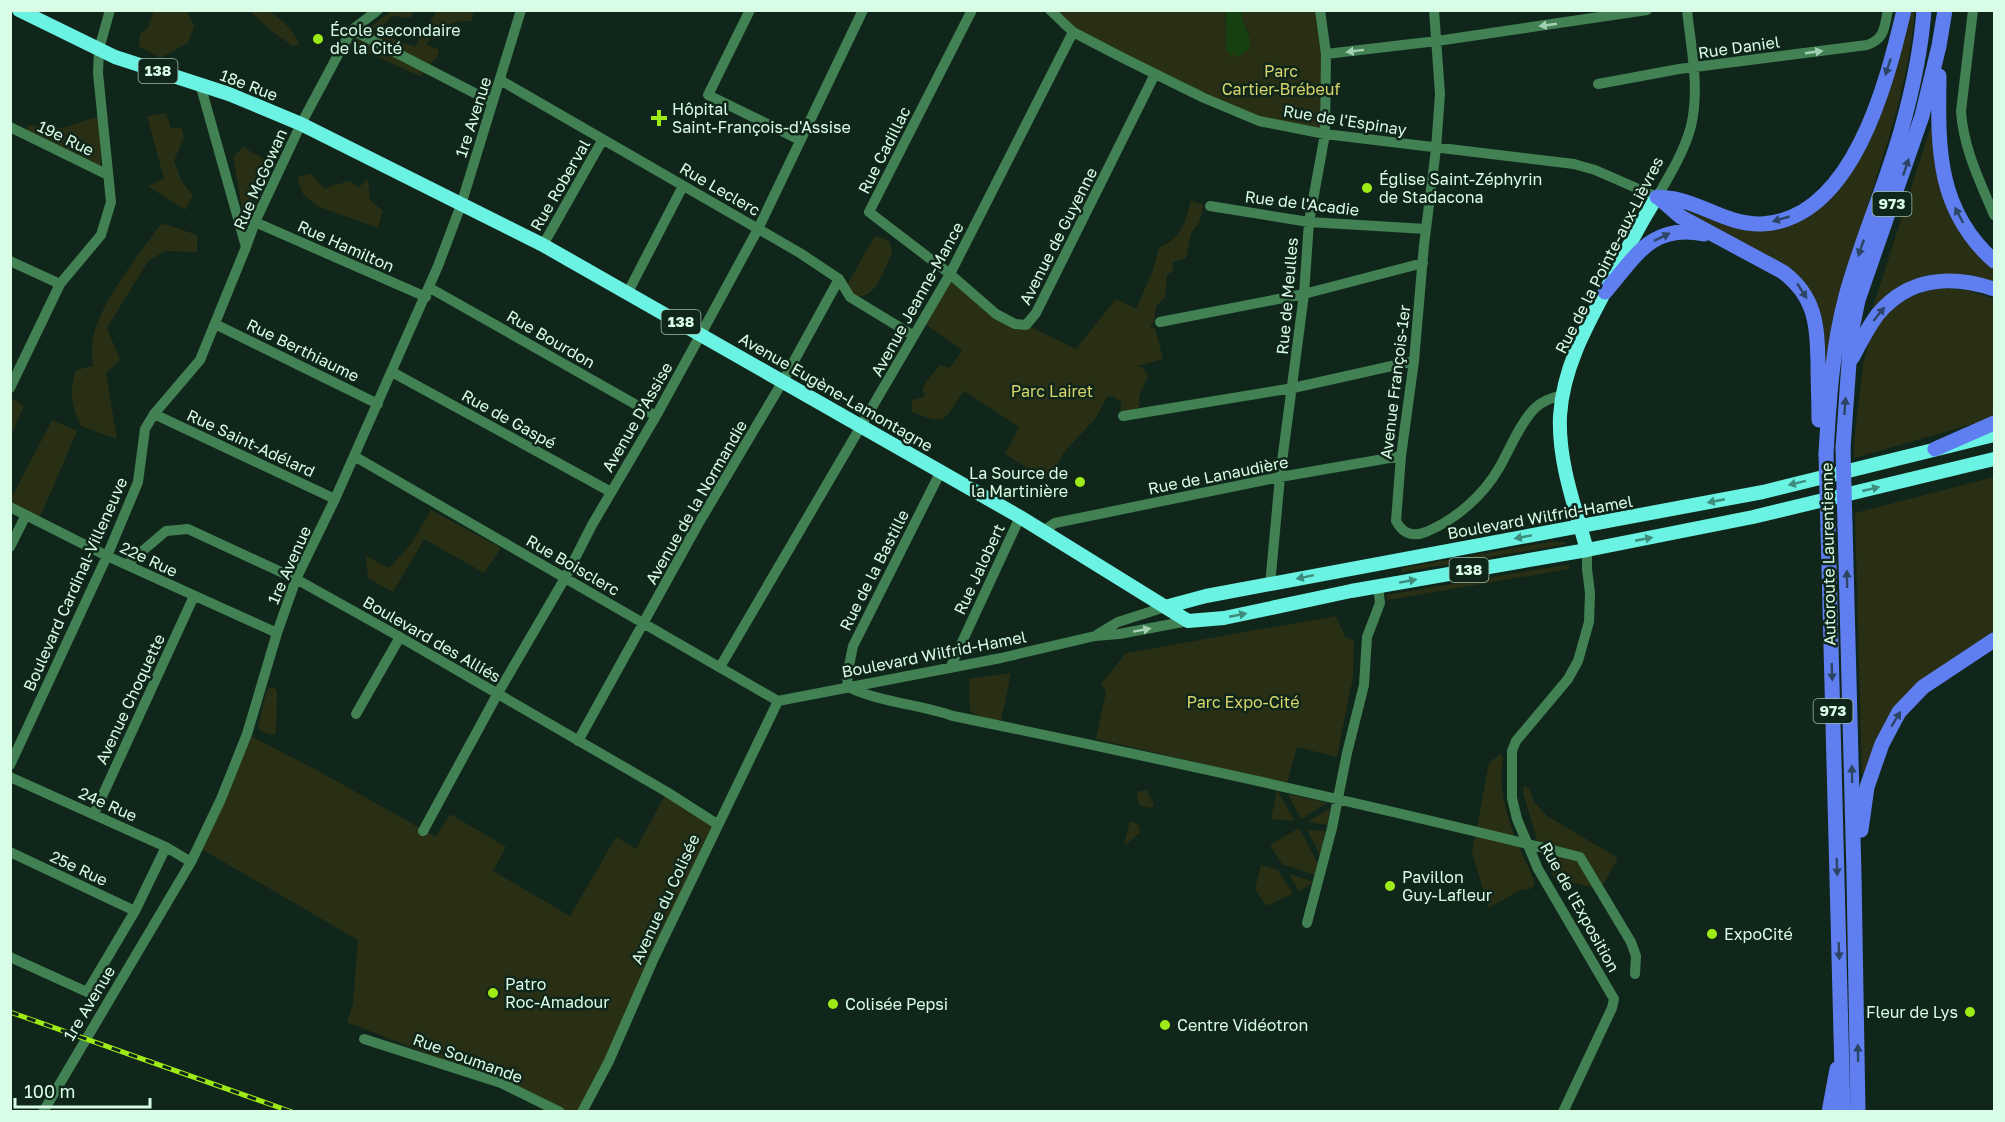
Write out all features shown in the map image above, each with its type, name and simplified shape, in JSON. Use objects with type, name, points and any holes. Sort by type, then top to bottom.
[{"type":"highway","points":[[1657,196],[1680,200],[1738,222],[1762,224],[1779,221],[1800,213],[1818,201],[1847,168],[1863,138],[1897,40],[1904,10]]},
{"type":"highway","name":"Autoroute Laurentienne","points":[[1843,1112],[1826,454],[1832,364],[1846,296],[1900,133],[1917,68],[1924,10]]},
{"type":"highway","name":"Autoroute Laurentienne","points":[[1858,1112],[1843,448],[1851,334],[1858,300],[1922,116],[1945,10]]},
{"type":"highway","points":[[1939,46],[1938,131],[1943,174],[1950,197],[1970,233],[1995,261]]},
{"type":"highway","points":[[1657,196],[1681,217],[1784,272],[1795,280],[1805,294],[1813,310],[1817,333],[1820,441],[1826,454]]},
{"type":"highway","points":[[1605,292],[1640,252],[1665,234],[1684,231],[1719,237]]},
{"type":"highway","points":[[1849,363],[1878,314],[1901,294],[1917,286],[1950,280],[1967,281],[1995,289]]},
{"type":"highway","points":[[1935,449],[1995,423]]},
{"type":"highway","points":[[1854,875],[1867,787],[1882,744],[1899,712],[1923,687],[1995,640]]},
{"type":"highway","points":[[1829,1112],[1842,1034]]},
{"type":"main road","name":"18e Rue","points":[[19,10],[115,57],[229,94],[301,124],[461,205]]},
{"type":"main road","name":"Rue de la Pointe-aux-Lièvres","points":[[1587,550],[1574,508],[1565,465],[1560,417],[1563,395],[1568,371],[1605,292],[1657,196]]},
{"type":"main road","name":"Avenue Eugène-Lamontagne","points":[[461,205],[543,245],[628,292],[941,471],[1188,621]]},
{"type":"main road","name":"Boulevard Wilfrid-Hamel","points":[[1165,607],[1206,596],[1763,492],[1995,435]]},
{"type":"main road","name":"Boulevard Wilfrid-Hamel","points":[[1188,621],[1224,618],[1378,586],[1587,550],[1752,517],[1995,459]]},
{"type":"street","points":[[11,388],[60,284],[101,235],[111,202],[99,101],[98,73],[99,49],[110,10]]},
{"type":"street","points":[[301,124],[352,30],[378,10]]},
{"type":"street","name":"1re Avenue","points":[[43,1112],[191,862],[235,766],[296,579],[336,499],[428,292],[461,205],[521,10]]},
{"type":"street","points":[[750,10],[708,95],[800,140]]},
{"type":"street","name":"Avenue D'Assise","points":[[423,831],[498,693],[656,416],[758,229],[862,10]]},
{"type":"street","name":"Rue Cadillac","points":[[950,274],[869,212],[972,10]]},
{"type":"street","name":"Rue de l'Espinay","points":[[1050,10],[1073,32],[1155,75],[1224,108],[1259,121],[1325,134],[1574,164],[1595,170],[1657,196]]},
{"type":"street","name":"Rue de Meulles","points":[[1270,585],[1280,477],[1304,294],[1309,222],[1325,134],[1326,54],[1320,10]]},
{"type":"street","name":"Avenue François-1er","points":[[1434,10],[1440,94],[1414,361],[1401,456],[1396,521],[1404,531],[1410,535],[1436,528],[1470,504],[1494,475],[1534,408],[1548,399],[1563,395]]},
{"type":"street","points":[[1326,54],[1437,41],[1647,10]]},
{"type":"street","name":"Rue de la Pointe-aux-Lièvres","points":[[1657,196],[1684,145],[1691,125],[1695,102],[1694,68],[1687,10]]},
{"type":"street","name":"Rue Daniel","points":[[1598,84],[1694,68],[1867,45],[1876,42],[1881,36],[1888,10]]},
{"type":"street","points":[[1973,10],[1961,111],[1962,127],[1966,144],[1995,214]]},
{"type":"street","points":[[352,30],[492,102]]},
{"type":"street","name":"Avenue Jeanne-Mance","points":[[720,667],[950,274],[1073,32]]},
{"type":"street","name":"Avenue de Guyenne","points":[[950,274],[996,314],[1022,326],[1032,321],[1155,75]]},
{"type":"street","name":"Rue Leclerc","points":[[500,80],[800,253],[839,279],[850,297],[914,336]]},
{"type":"street","points":[[200,84],[246,248]]},
{"type":"street","name":"Rue McGowan","points":[[246,248],[255,222],[301,124]]},
{"type":"street","name":"19e Rue","points":[[10,127],[108,175]]},
{"type":"street","name":"Rue Roberval","points":[[543,245],[603,139]]},
{"type":"street","points":[[628,292],[683,186]]},
{"type":"street","name":"Rue de l'Acadie","points":[[1210,206],[1309,222],[1426,229]]},
{"type":"street","name":"Rue Hamilton","points":[[255,222],[428,292]]},
{"type":"street","name":"Boulevard Cardinal-Villeneuve","points":[[10,765],[107,556],[138,482],[145,429],[154,414],[200,360],[246,248]]},
{"type":"street","points":[[10,261],[60,284]]},
{"type":"street","points":[[1160,322],[1304,294],[1423,263]]},
{"type":"street","name":"Avenue de la Normandie","points":[[578,741],[645,624],[697,526],[783,381],[839,279]]},
{"type":"street","name":"Rue Bourdon","points":[[428,292],[656,416]]},
{"type":"street","name":"Rue Berthiaume","points":[[215,324],[378,404]]},
{"type":"street","points":[[1123,416],[1293,388],[1414,361]]},
{"type":"street","name":"Rue de Gaspé","points":[[392,372],[611,492]]},
{"type":"street","name":"Rue Saint-Adélard","points":[[154,414],[336,499]]},
{"type":"street","name":"Rue Boisclerc","points":[[354,456],[778,701]]},
{"type":"street","name":"Rue de Lanaudière","points":[[1043,531],[1055,523],[1280,477],[1401,456]]},
{"type":"street","name":"Rue de la Bastille","points":[[849,687],[847,676],[853,646],[941,471]]},
{"type":"street","name":"22e Rue","points":[[10,507],[107,556],[277,633]]},
{"type":"street","points":[[10,547],[26,515]]},
{"type":"street","name":"Rue Jalobert","points":[[950,668],[1020,517]]},
{"type":"street","name":"Boulevard des Alliés","points":[[127,564],[166,531],[188,529],[296,579],[498,693],[717,824]]},
{"type":"street","name":"Rue de l'Exposition","points":[[1563,1112],[1612,1008],[1614,999],[1538,869],[1527,844],[1512,798],[1512,751],[1516,741],[1568,679],[1578,661],[1589,622],[1590,593],[1587,550]]},
{"type":"street","points":[[1307,922],[1364,685],[1367,637],[1380,603],[1378,586]]},
{"type":"street","name":"Avenue Choquette","points":[[94,814],[194,596]]},
{"type":"street","name":"Boulevard Wilfrid-Hamel","points":[[1095,636],[1118,622],[1165,607]]},
{"type":"street","name":"Boulevard Wilfrid-Hamel","points":[[778,701],[950,668],[1095,636],[1119,634],[1188,621]]},
{"type":"street","points":[[357,714],[400,637]]},
{"type":"street","points":[[849,687],[868,696],[953,716],[1277,784],[1580,857],[1631,942],[1636,956],[1635,974]]},
{"type":"street","name":"Avenue du Colisée","points":[[582,1112],[609,1061],[641,985],[778,701]]},
{"type":"street","name":"24e Rue","points":[[10,777],[166,847],[191,862]]},
{"type":"street","name":"1re Avenue","points":[[10,957],[87,992],[135,911],[166,847]]},
{"type":"street","name":"25e Rue","points":[[10,852],[135,911]]},
{"type":"street","name":"Rue Soumande","points":[[364,1039],[501,1083],[560,1112]]},
{"type":"green space","points":[[154,11],[187,11],[194,26],[188,43],[160,58],[139,46],[140,34],[147,29]]},
{"type":"green space","points":[[250,11],[269,11],[290,29],[299,44],[293,46],[271,31]]},
{"type":"green space","points":[[391,11],[414,11],[410,18],[392,16],[382,27],[387,36],[415,47],[437,11],[474,11],[471,21],[457,22],[440,29],[426,44],[439,50],[438,56],[420,76],[348,44]]},
{"type":"green space","name":"Parc Cartier-Brébeuf","points":[[1050,11],[1226,11],[1225,18],[1232,56],[1234,51],[1242,52],[1249,33],[1243,23],[1241,11],[1320,11],[1325,134],[1259,121],[1073,32]]},
{"type":"green space","points":[[1909,11],[1915,11],[1902,89],[1854,251],[1827,364],[1822,364],[1810,292],[1683,214],[1684,210],[1738,228],[1771,229],[1799,221],[1823,204],[1852,170]]},
{"type":"green space","points":[[166,113],[171,128],[181,128],[184,137],[174,161],[182,182],[193,196],[185,210],[148,186],[164,179],[147,116]]},
{"type":"green space","points":[[100,116],[101,167],[30,134],[26,128],[30,125],[62,128]]},
{"type":"green space","points":[[1934,117],[1935,137],[1980,255],[1994,269],[1994,283],[1952,275],[1874,311],[1872,310]]},
{"type":"green space","points":[[243,147],[265,160],[249,198],[261,206],[253,210],[242,208],[233,157]]},
{"type":"green space","points":[[311,174],[325,189],[351,181],[358,188],[368,179],[370,200],[383,211],[378,228],[317,206],[303,194],[297,177]]},
{"type":"green space","name":"Parc Lairet","points":[[1191,200],[1203,205],[1200,221],[1191,233],[1186,258],[1173,262],[1173,271],[1167,275],[1165,297],[1156,307],[1151,328],[1155,328],[1163,359],[1137,366],[1144,368],[1148,376],[1139,396],[1139,407],[1121,415],[1121,402],[1113,396],[1107,397],[1095,419],[1064,452],[1048,481],[1005,454],[1019,427],[964,391],[944,418],[933,419],[912,412],[912,400],[926,395],[922,391],[926,382],[940,365],[950,368],[962,350],[922,322],[950,274],[975,297],[1076,349],[1116,299],[1136,309],[1152,273],[1159,248],[1178,234]]},
{"type":"green space","points":[[165,224],[197,235],[197,252],[165,251],[148,261],[107,328],[120,360],[106,373],[117,439],[81,426],[72,399],[74,378],[76,370],[93,366],[92,347],[95,332],[100,316],[118,283],[160,225]]},
{"type":"green space","points":[[875,236],[889,241],[892,249],[879,280],[869,293],[862,296],[853,296],[843,292]]},
{"type":"green space","points":[[1941,288],[1966,290],[1994,299],[1994,416],[1854,458],[1862,370],[1872,336],[1878,325],[1895,307],[1917,294]]},
{"type":"green space","points":[[14,399],[24,406],[11,436],[11,405]]},
{"type":"green space","points":[[52,420],[77,431],[40,517],[11,504],[11,499]]},
{"type":"green space","points":[[1994,477],[1994,635],[1935,673],[1866,775],[1862,774],[1855,513]]},
{"type":"green space","points":[[431,510],[501,548],[484,573],[424,539],[393,592],[368,578],[366,556],[389,568],[411,544]]},
{"type":"green space","points":[[1551,542],[1566,544],[1402,572],[1402,568]]},
{"type":"green space","points":[[1570,565],[1569,569],[1387,600],[1386,595]]},
{"type":"green space","name":"Parc Expo-Cité","points":[[1336,616],[1345,637],[1354,640],[1353,676],[1337,757],[1297,747],[1287,783],[1096,739],[1106,692],[1101,684],[1126,653]]},
{"type":"green space","points":[[1011,673],[1001,721],[980,717],[970,711],[969,679]]},
{"type":"green space","points":[[269,688],[275,688],[277,692],[274,735],[265,733],[258,727]]},
{"type":"green space","points":[[247,734],[436,837],[450,814],[506,847],[493,871],[570,916],[616,837],[636,849],[667,792],[717,824],[582,1112],[560,1111],[501,1083],[347,1022],[353,1004],[358,940],[198,847]]},
{"type":"green space","points":[[1500,754],[1503,757],[1501,774],[1505,806],[1515,837],[1535,883],[1530,889],[1520,890],[1489,908],[1472,853],[1489,763]]},
{"type":"green space","points":[[1524,786],[1529,788],[1534,802],[1547,816],[1618,858],[1604,883],[1595,888],[1554,878],[1538,843],[1523,793]]},
{"type":"green space","points":[[1147,790],[1154,805],[1152,808],[1140,806],[1137,797],[1137,792]]},
{"type":"green space","points":[[1277,790],[1295,821],[1271,819]]},
{"type":"green space","points":[[1288,794],[1327,803],[1301,819]]},
{"type":"green space","points":[[1330,808],[1327,825],[1308,822]]},
{"type":"green space","points":[[1130,821],[1138,824],[1140,832],[1126,845],[1124,844]]},
{"type":"green space","points":[[1299,828],[1318,864],[1315,875],[1282,864],[1270,845]]},
{"type":"green space","points":[[1307,830],[1325,831],[1320,855]]},
{"type":"green space","points":[[1261,865],[1278,870],[1293,894],[1266,906],[1255,889]]},
{"type":"green space","points":[[1289,874],[1314,882],[1299,891]]},
{"type":"shaded area","points":[[1226,11],[1241,11],[1250,43],[1249,49],[1241,56],[1237,57],[1234,52],[1232,57],[1226,49]]},
{"type":"railway","points":[[10,1012],[292,1112]]},
{"type":"place","name":"École secondaire de la Cité","points":[[318,39]]},
{"type":"place","name":"Hôpital Saint-François-d'Assise","points":[[659,118]]},
{"type":"place","name":"Église Saint-Zéphyrin de Stadacona","points":[[1367,188]]},
{"type":"place","name":"La Source de la Martinière","points":[[1080,482]]},
{"type":"place","name":"Pavillon Guy-Lafleur","points":[[1390,886]]},
{"type":"place","name":"ExpoCité","points":[[1712,934]]},
{"type":"place","name":"Patro Roc-Amadour","points":[[493,993]]},
{"type":"place","name":"Colisée Pepsi","points":[[833,1004]]},
{"type":"place","name":"Fleur de Lys","points":[[1970,1012]]},
{"type":"place","name":"Centre Vidéotron","points":[[1165,1025]]}]
